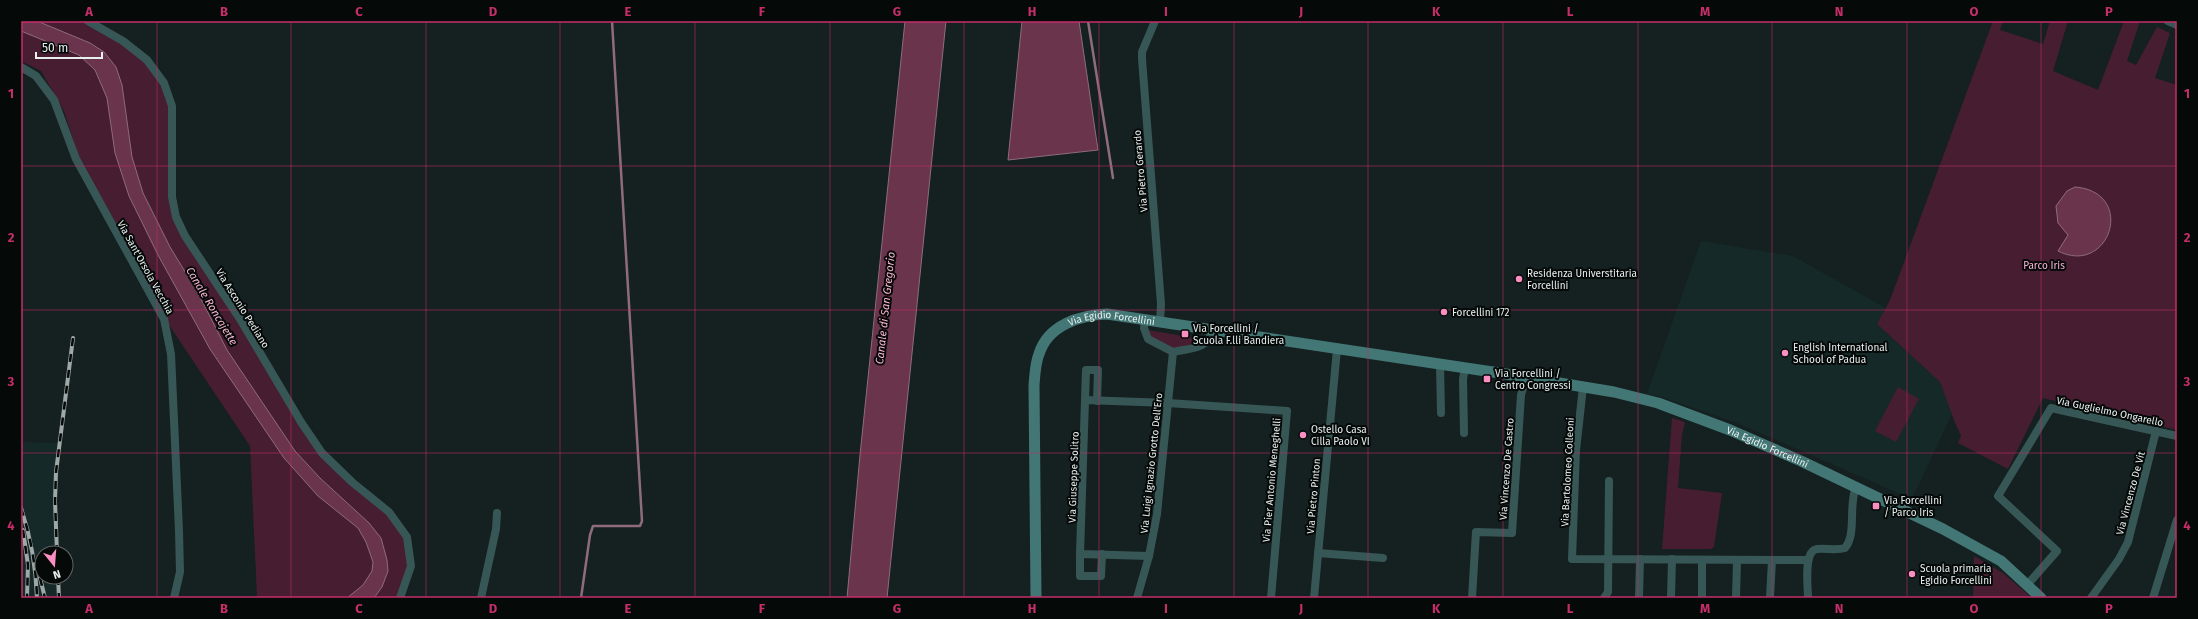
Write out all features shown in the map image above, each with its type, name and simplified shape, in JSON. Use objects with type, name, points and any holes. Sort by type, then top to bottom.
[{"type":"street","name":"Via Asconio Pediano","points":[[88,21],[123,42],[147,60],[164,83],[172,106],[172,197],[176,217],[185,236],[240,319],[301,422],[322,454],[352,482],[389,512],[407,537],[411,566],[400,598]]},
{"type":"street","name":"Via Pietro Gerardo","points":[[1155,21],[1142,52],[1142,59],[1161,304],[1160,323]]},
{"type":"street","points":[[2168,21],[2177,25]]},
{"type":"street","name":"Via Sant'Orsola Vecchia","points":[[21,67],[36,76],[54,100],[76,159],[164,319],[171,354],[179,538],[180,572],[174,598]]},
{"type":"street","name":"Via Egidio Forcellini","points":[[1036,598],[1034,385],[1039,353],[1056,330],[1073,320],[1094,315],[1107,314],[1526,377],[1644,399],[1680,410],[1730,430],[1856,487],[1943,529],[2001,561],[2041,598]]},
{"type":"street","points":[[1145,320],[1144,328],[1148,339],[1173,352],[1204,345],[1210,340],[1212,331]]},
{"type":"street","name":"Via Pietro Pinton","points":[[1314,598],[1337,349]]},
{"type":"street","name":"Via Luigi Ignazio Grotto Dell'Ero","points":[[1137,598],[1149,556],[1157,514],[1173,352]]},
{"type":"street","points":[[1440,364],[1441,413]]},
{"type":"street","points":[[1464,433],[1463,379],[1465,368]]},
{"type":"street","name":"Via Giuseppe Solitro","points":[[1097,401],[1098,370],[1086,370],[1080,576],[1101,576],[1102,554]]},
{"type":"street","name":"Via Vincenzo De Castro","points":[[1472,598],[1476,532],[1512,533],[1521,395],[1526,377]]},
{"type":"street","name":"Via Bartolomeo Colleoni","points":[[1583,387],[1576,450],[1572,559],[1608,558]]},
{"type":"street","points":[[1085,400],[1168,403]]},
{"type":"street","name":"Via Pier Antonio Meneghelli","points":[[1168,403],[1287,411],[1271,598]]},
{"type":"street","name":"Via Guglielmo Ongarello","points":[[2027,585],[2057,551],[1998,496],[2051,408],[2177,436]]},
{"type":"street","name":"Via Vincenzo De Vit","points":[[2091,598],[2119,559],[2128,542],[2156,431]]},
{"type":"street","points":[[1604,598],[1608,592],[1609,481]]},
{"type":"street","points":[[1808,598],[1807,560],[1814,550],[1841,549],[1848,545],[1851,531],[1852,499],[1856,487]]},
{"type":"street","points":[[481,598],[496,529],[497,513]]},
{"type":"street","points":[[2153,598],[2177,520]]},
{"type":"street","points":[[1318,553],[1383,558]]},
{"type":"street","points":[[1080,554],[1149,556]]},
{"type":"street","points":[[1608,558],[1807,560]]},
{"type":"street","points":[[1639,598],[1640,559]]},
{"type":"street","points":[[1671,598],[1672,559]]},
{"type":"street","points":[[1702,560],[1702,598]]},
{"type":"street","points":[[1736,598],[1737,560]]},
{"type":"street","points":[[1770,598],[1772,560]]},
{"type":"shaded area","name":"English International School of Padua","points":[[1701,241],[1793,256],[1886,308],[1877,324],[1940,382],[1952,414],[1912,499],[1737,423],[1662,397],[1647,394]]},
{"type":"shaded area","points":[[21,442],[61,443],[57,499],[59,545],[34,545],[34,585],[60,585],[61,598],[21,598]]},
{"type":"green space","points":[[37,21],[84,21],[97,26],[146,62],[163,83],[170,106],[172,217],[321,455],[388,513],[405,537],[409,566],[398,598],[374,598],[382,587],[381,538],[369,523],[320,478],[295,451],[227,350],[198,293],[170,247],[143,193],[132,157],[122,85],[116,67],[104,52],[90,43]]},
{"type":"green space","name":"Parco Iris","points":[[1993,21],[2003,21],[2000,30],[2043,44],[2050,21],[2068,21],[2053,71],[2098,90],[2124,21],[2140,21],[2127,61],[2136,65],[2157,27],[2170,33],[2155,78],[2177,85],[2177,430],[2043,398],[2008,469],[1958,443],[1961,435],[1940,382],[1877,324],[1890,300]]},
{"type":"green space","points":[[21,31],[79,55],[95,70],[107,98],[115,153],[129,196],[158,255],[210,349],[276,446],[297,473],[318,496],[358,528],[366,542],[373,562],[372,571],[363,585],[347,598],[254,598],[257,597],[250,446],[165,319],[141,268],[79,158],[64,111],[41,71],[21,61]]},
{"type":"green space","points":[[1148,330],[1201,339],[1200,342],[1173,349],[1149,336]]},
{"type":"green space","points":[[1898,387],[1919,399],[1896,442],[1875,431]]},
{"type":"green space","points":[[1672,418],[1685,422],[1682,434],[1678,488],[1722,493],[1714,547],[1711,549],[1662,549]]},
{"type":"green space","points":[[1974,556],[2003,573],[2032,598],[1973,598]]},
{"type":"water","points":[[21,21],[37,21],[90,43],[104,52],[116,67],[122,85],[132,157],[143,193],[170,247],[198,293],[227,350],[295,451],[320,478],[369,523],[381,538],[387,560],[388,571],[382,587],[374,598],[347,598],[363,585],[372,571],[373,562],[366,542],[358,528],[318,496],[284,458],[210,349],[158,255],[129,196],[115,153],[107,98],[95,70],[79,55],[21,31]]},
{"type":"water","name":"Canale di San Gregorio","points":[[905,21],[946,21],[887,598],[847,598],[860,455]]},
{"type":"water","points":[[1022,21],[1079,21],[1098,150],[1008,160]]},
{"type":"water","points":[[2075,187],[2094,192],[2106,203],[2111,216],[2109,231],[2103,243],[2091,253],[2076,256],[2058,251],[2068,235],[2058,223],[2056,206],[2067,191]]},
{"type":"waterway","points":[[581,598],[590,535],[593,526],[640,526],[642,521],[612,21]]},
{"type":"waterway","points":[[1088,21],[1113,178]]},
{"type":"railway","points":[[57,545],[55,501],[56,472],[73,338]]},
{"type":"railway","points":[[21,508],[28,530],[32,552],[37,598]]},
{"type":"railway","points":[[23,530],[28,565],[27,598]]},
{"type":"railway","points":[[42,585],[45,598]]},
{"type":"railway","points":[[58,585],[59,598]]},
{"type":"place","name":"Residenza Universtitaria Forcellini","points":[[1519,279]]},
{"type":"place","name":"Forcellini 172","points":[[1444,312]]},
{"type":"place","name":"Via Forcellini / Scuola F.lli Bandiera","points":[[1185,334]]},
{"type":"place","name":"English International School of Padua","points":[[1785,353]]},
{"type":"place","name":"Via Forcellini / Centro Congressi","points":[[1487,379]]},
{"type":"place","name":"Ostello Casa Cilla Paolo VI","points":[[1303,435]]},
{"type":"place","name":"Via Forcellini / Parco Iris","points":[[1876,506]]},
{"type":"place","name":"Scuola primaria Egidio Forcellini","points":[[1912,574]]},
{"type":"water label","name":"Canale Roncajette","points":[[212,306]]}]
